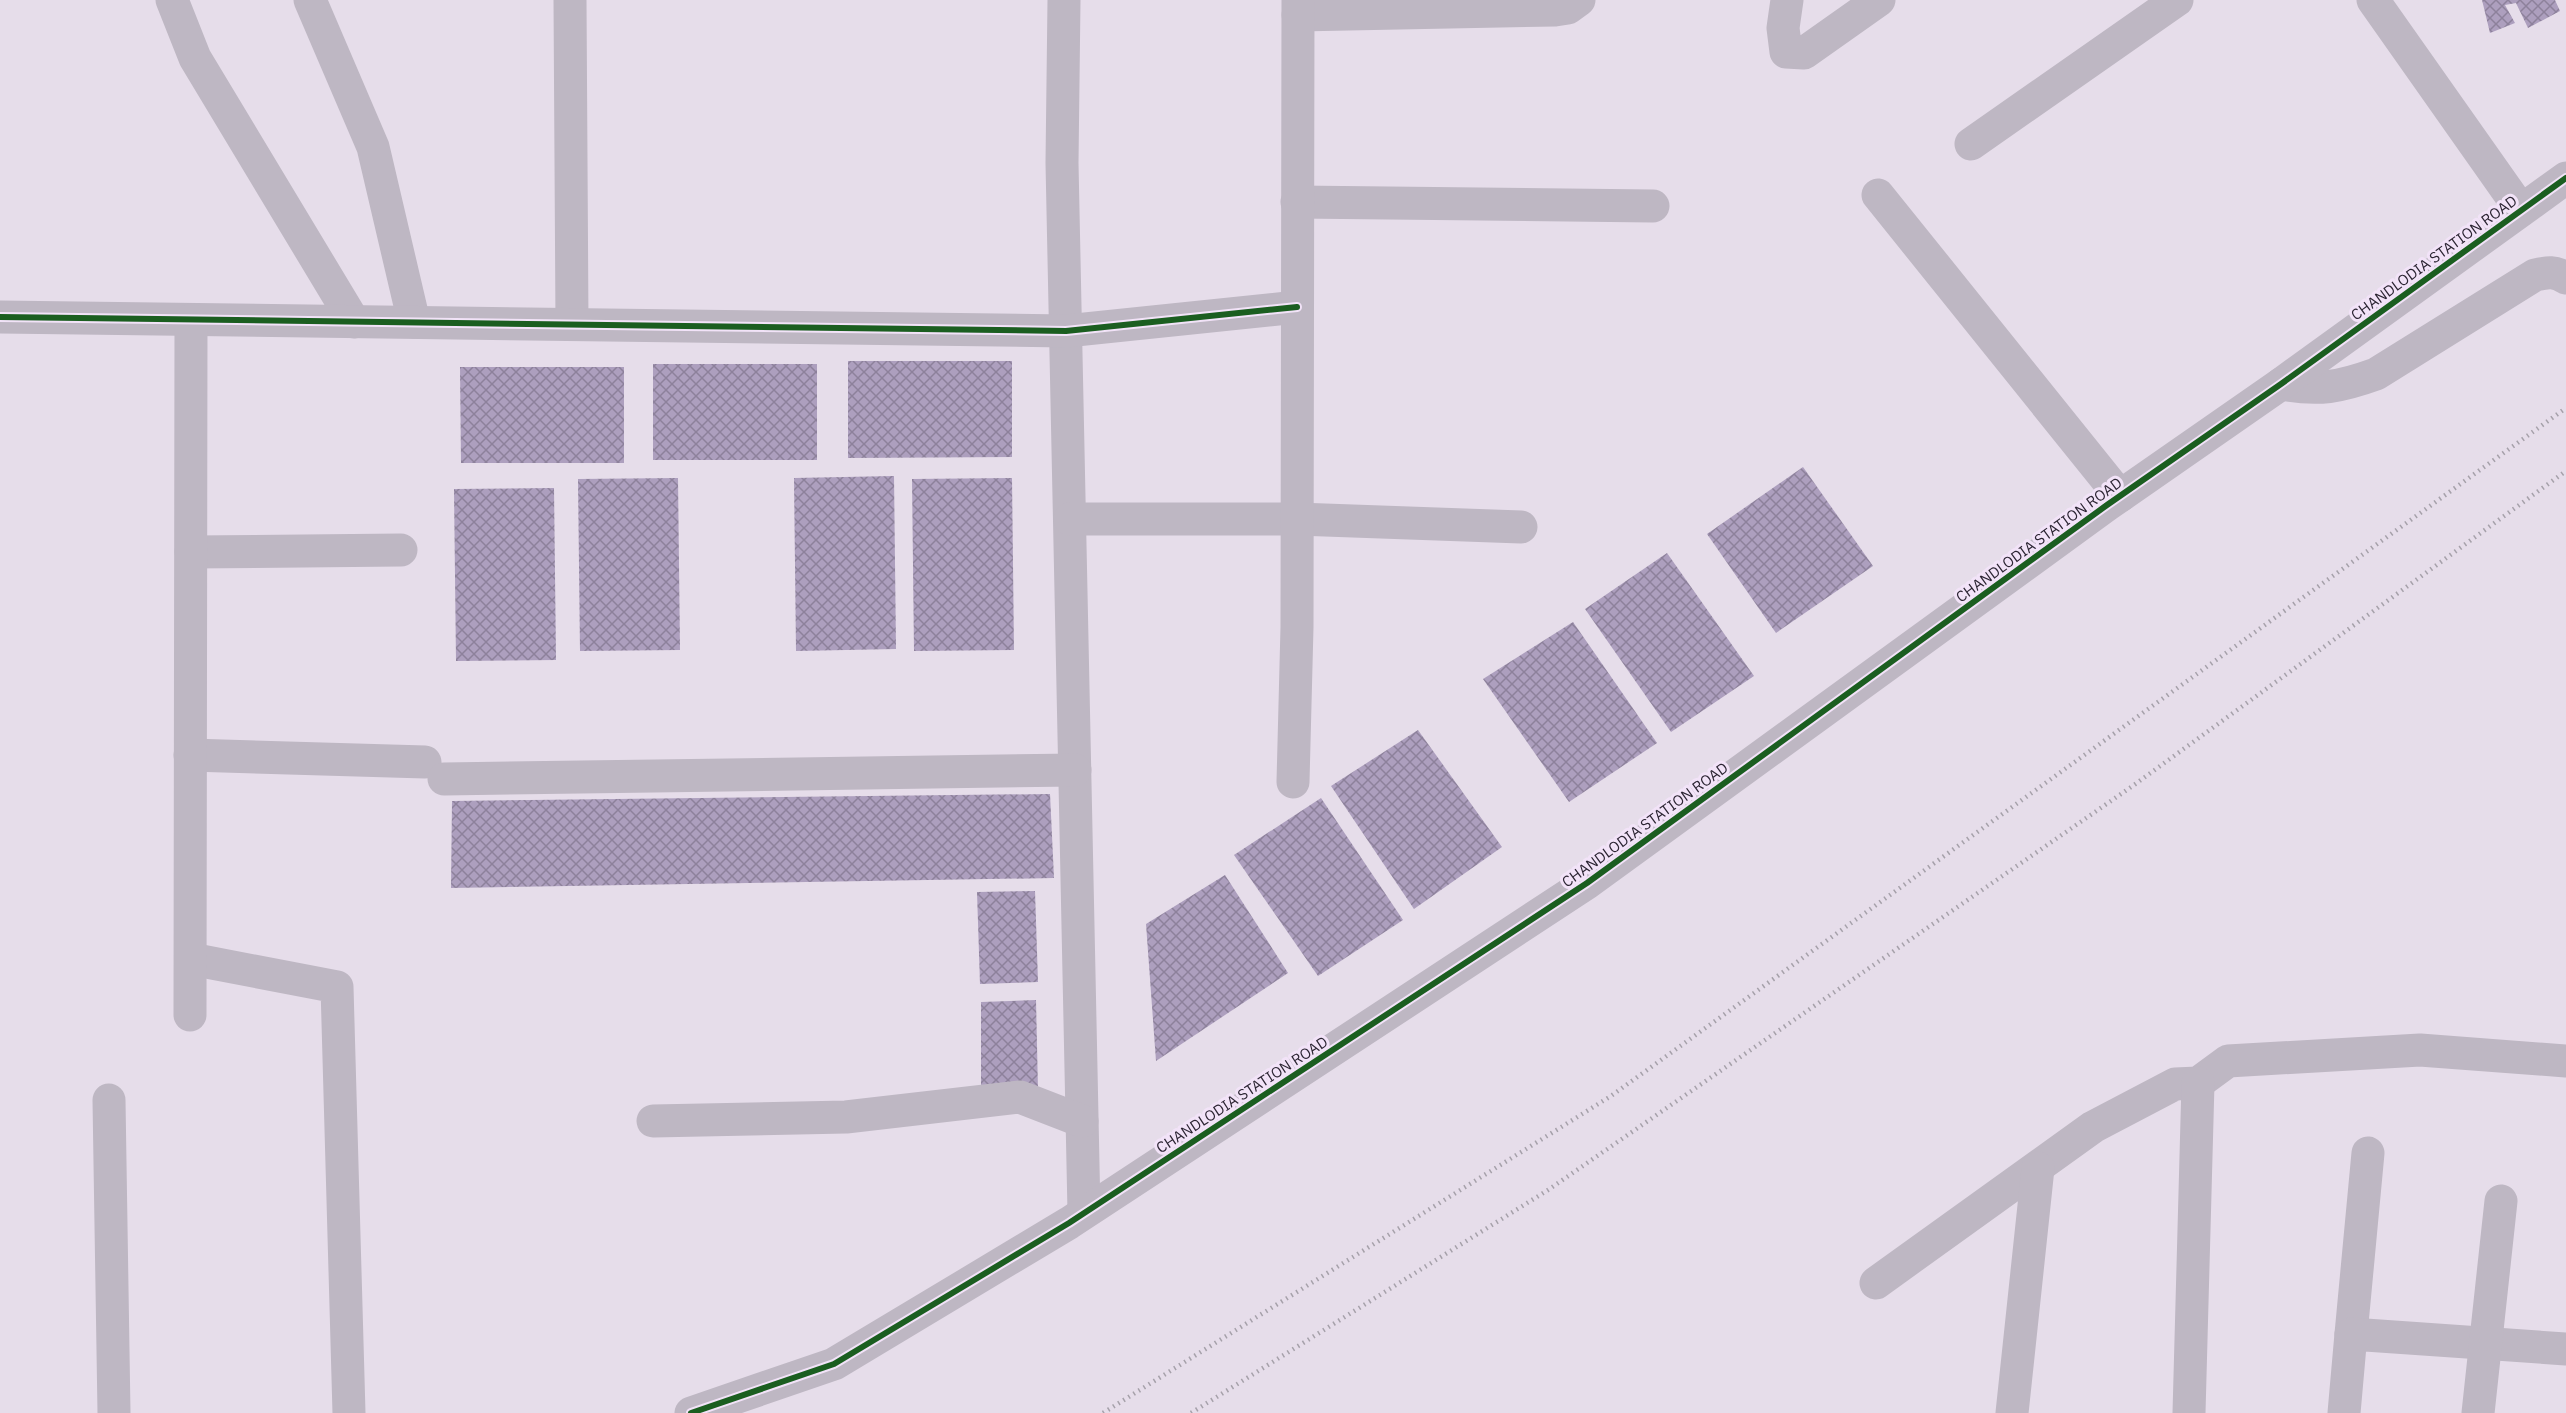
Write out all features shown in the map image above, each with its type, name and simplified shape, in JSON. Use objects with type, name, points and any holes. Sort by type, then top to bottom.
[{"type":"street","points":[[172,0],[195,58],[354,322]]},
{"type":"street","points":[[310,0],[373,147],[414,322]]},
{"type":"street","points":[[570,0],[572,324]]},
{"type":"street","points":[[1064,0],[1062,163],[1084,1212]]},
{"type":"street","points":[[1293,783],[1297,519],[1298,8],[1555,10],[1568,8],[1579,0]]},
{"type":"street","points":[[1786,0],[1783,28],[1786,52],[1804,53],[1879,0]]},
{"type":"street","points":[[1971,144],[2177,0]]},
{"type":"street","points":[[2373,0],[2521,210]]},
{"type":"street","name":"CHANDLODIA STATION ROAD","points":[[691,1413],[834,1364],[1084,1212],[1587,883],[2120,496],[2281,384],[2566,178]]},
{"type":"street","points":[[1878,195],[2120,496]]},
{"type":"street","points":[[1297,202],[1653,206]]},
{"type":"street","points":[[2281,384],[2311,389],[2351,383],[2376,374],[2535,275],[2547,272],[2558,273],[2566,278]]},
{"type":"street","points":[[0,317],[1066,331],[1297,307]]},
{"type":"street","points":[[190,1015],[191,320]]},
{"type":"street","points":[[1070,519],[1297,519],[1521,527]]},
{"type":"street","points":[[191,552],[401,550]]},
{"type":"street","points":[[190,755],[435,770],[1075,770]]},
{"type":"street","points":[[190,959],[337,987],[349,1413]]},
{"type":"street","points":[[1876,1283],[2104,1122],[2175,1084],[2198,1083],[2228,1061],[2420,1050],[2566,1061]]},
{"type":"street","points":[[2189,1413],[2198,1083]]},
{"type":"street","points":[[652,1121],[846,1117],[1020,1097],[1083,1121]]},
{"type":"street","points":[[109,1100],[114,1413]]},
{"type":"street","points":[[2344,1413],[2368,1153]]},
{"type":"street","points":[[2012,1413],[2038,1168]]},
{"type":"street","points":[[2478,1413],[2501,1201]]},
{"type":"street","points":[[2351,1334],[2566,1349]]},
{"type":"building","points":[[2482,0],[2555,0],[2560,11],[2528,28],[2516,3],[2505,5],[2515,23],[2490,33]]},
{"type":"building","points":[[848,361],[1012,361],[1012,457],[848,458]]},
{"type":"building","points":[[653,364],[817,364],[817,460],[653,460]]},
{"type":"building","points":[[460,367],[624,367],[624,463],[461,463]]},
{"type":"building","points":[[1803,467],[1873,566],[1776,633],[1707,534]]},
{"type":"building","points":[[894,476],[896,649],[796,651],[794,478]]},
{"type":"building","points":[[678,478],[680,650],[580,651],[578,479]]},
{"type":"building","points":[[1012,478],[1014,650],[914,651],[912,479]]},
{"type":"building","points":[[554,488],[556,660],[456,661],[454,489]]},
{"type":"building","points":[[1667,553],[1754,676],[1671,732],[1585,609]]},
{"type":"building","points":[[1573,622],[1657,743],[1569,802],[1483,679]]},
{"type":"building","points":[[1418,730],[1502,847],[1414,909],[1331,786]]},
{"type":"building","points":[[1050,794],[1054,878],[451,888],[452,801]]},
{"type":"building","points":[[1321,798],[1403,920],[1318,976],[1234,855]]},
{"type":"building","points":[[1225,875],[1288,973],[1156,1061],[1146,924]]},
{"type":"building","points":[[1035,891],[1038,982],[980,984],[977,892]]},
{"type":"building","points":[[1036,1000],[1038,1090],[981,1091],[981,1002]]},
{"type":"railway","points":[[1103,1413],[1611,1096],[2566,408]]},
{"type":"railway","points":[[1191,1413],[1548,1190],[2134,785],[2566,471]]},
{"type":"cycle path","points":[[691,1413],[834,1364],[1069,1223],[1587,883],[2107,505],[2281,384],[2566,178]]},
{"type":"cycle path","points":[[0,317],[1066,331],[1297,307]]}]
